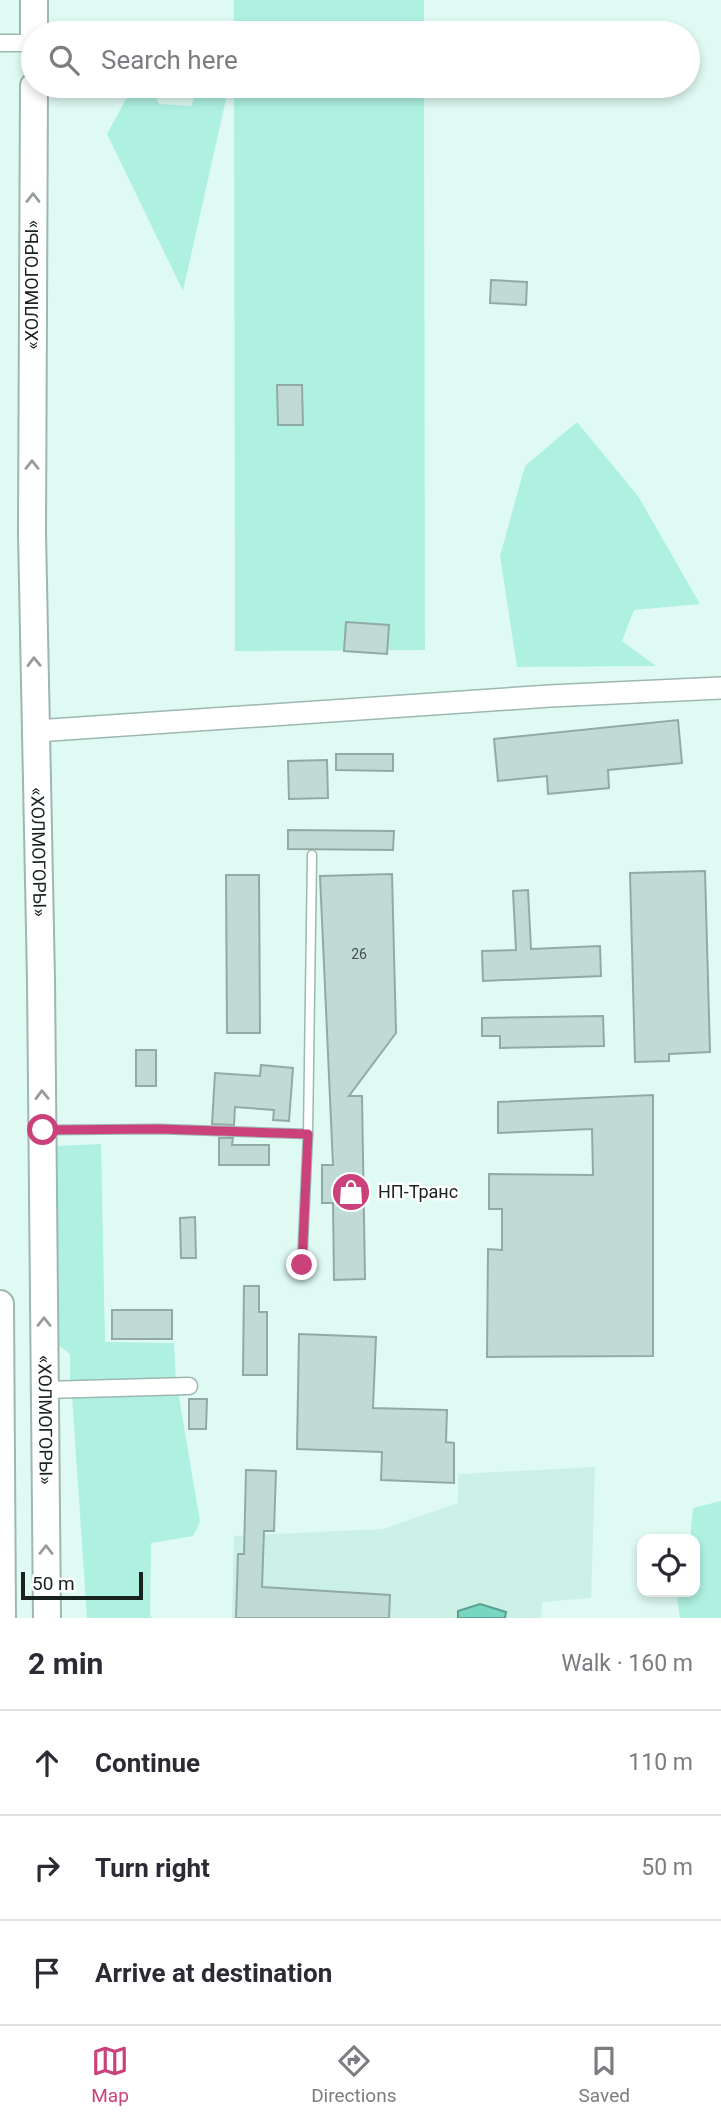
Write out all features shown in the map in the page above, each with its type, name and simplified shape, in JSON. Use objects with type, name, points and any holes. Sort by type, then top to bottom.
[{"type":"highway","points":[[33,0],[34,21]]},
{"type":"highway","name":"«ХОЛМОГОРЫ»","points":[[34,98],[32,533],[43,1130],[47,1618]]},
{"type":"highway","points":[[0,1304],[2,1618]]},
{"type":"street","points":[[0,43],[21,43]]},
{"type":"street","points":[[36,731],[550,696],[721,688]]},
{"type":"street","points":[[45,1390],[189,1386]]},
{"type":"lane","points":[[302,1265],[308,1134],[312,855]]},
{"type":"lane","points":[[43,1130],[159,1129],[308,1134]]},
{"type":"shaded area","points":[[234,0],[424,0],[424,21],[234,21]]},
{"type":"shaded area","points":[[126,98],[156,98],[159,104],[192,106],[193,98],[226,98],[183,291],[107,134]]},
{"type":"shaded area","points":[[234,98],[424,98],[425,650],[235,651]]},
{"type":"shaded area","points":[[577,422],[638,496],[700,604],[634,610],[622,641],[656,666],[517,667],[500,556],[525,466]]},
{"type":"shaded area","points":[[101,1144],[105,1342],[174,1343],[176,1381],[70,1384],[70,1354],[57,1344],[57,1146]]},
{"type":"shaded area","points":[[178,1391],[200,1522],[193,1536],[151,1543],[150,1616],[153,1618],[87,1618],[72,1395]]},
{"type":"shaded area","points":[[595,1467],[591,1598],[542,1602],[541,1618],[232,1618],[234,1536],[383,1529],[458,1503],[458,1474]]},
{"type":"shaded area","points":[[721,1501],[721,1618],[680,1618],[678,1597],[700,1597],[700,1534],[690,1534],[693,1508]]},
{"type":"shaded area","points":[[480,1604],[506,1612],[505,1618],[458,1618],[458,1611]]},
{"type":"building","points":[[491,280],[527,282],[526,305],[490,303]]},
{"type":"building","points":[[277,385],[302,385],[303,425],[278,425]]},
{"type":"building","points":[[346,622],[389,625],[387,654],[344,651]]},
{"type":"building","points":[[678,720],[682,763],[608,770],[609,788],[548,794],[547,776],[498,781],[494,739]]},
{"type":"building","points":[[336,754],[393,754],[393,771],[336,770]]},
{"type":"building","points":[[327,760],[328,798],[289,799],[288,761]]},
{"type":"building","points":[[288,830],[394,831],[393,850],[288,849]]},
{"type":"building","points":[[705,871],[710,1052],[669,1054],[669,1061],[635,1062],[630,873]]},
{"type":"building","points":[[392,874],[396,1033],[349,1096],[362,1096],[365,1279],[334,1280],[333,1203],[322,1203],[322,1165],[333,1165],[320,876]]},
{"type":"building","points":[[226,875],[259,875],[260,1033],[227,1033]]},
{"type":"building","points":[[528,890],[531,949],[600,946],[601,976],[483,981],[482,951],[516,950],[513,891]]},
{"type":"building","points":[[603,1016],[604,1046],[500,1048],[500,1036],[482,1036],[482,1018]]},
{"type":"building","points":[[136,1050],[156,1050],[156,1086],[136,1086]]},
{"type":"building","points":[[261,1065],[293,1068],[289,1121],[273,1120],[274,1110],[235,1107],[234,1125],[212,1124],[215,1073],[260,1076]]},
{"type":"building","points":[[653,1095],[653,1356],[487,1357],[488,1249],[502,1250],[502,1209],[489,1209],[489,1174],[593,1175],[592,1129],[498,1133],[498,1102]]},
{"type":"building","points":[[219,1138],[233,1138],[232,1145],[269,1145],[269,1165],[219,1165]]},
{"type":"building","points":[[195,1217],[196,1258],[181,1258],[180,1218]]},
{"type":"building","points":[[244,1286],[259,1286],[259,1312],[267,1312],[267,1375],[243,1375]]},
{"type":"building","points":[[112,1310],[172,1310],[172,1339],[112,1339]]},
{"type":"building","points":[[299,1334],[376,1337],[373,1408],[447,1410],[446,1442],[454,1443],[454,1483],[381,1480],[382,1452],[297,1449]]},
{"type":"building","points":[[189,1399],[207,1399],[206,1429],[189,1429]]},
{"type":"building","points":[[246,1470],[276,1471],[274,1531],[264,1531],[262,1587],[390,1595],[389,1618],[236,1618],[238,1554],[244,1554]]},
{"type":"place","name":"НП-Транс","points":[[351,1192]]},
{"type":"route","points":[[43,1130],[159,1129],[308,1134],[302,1265]]}]
